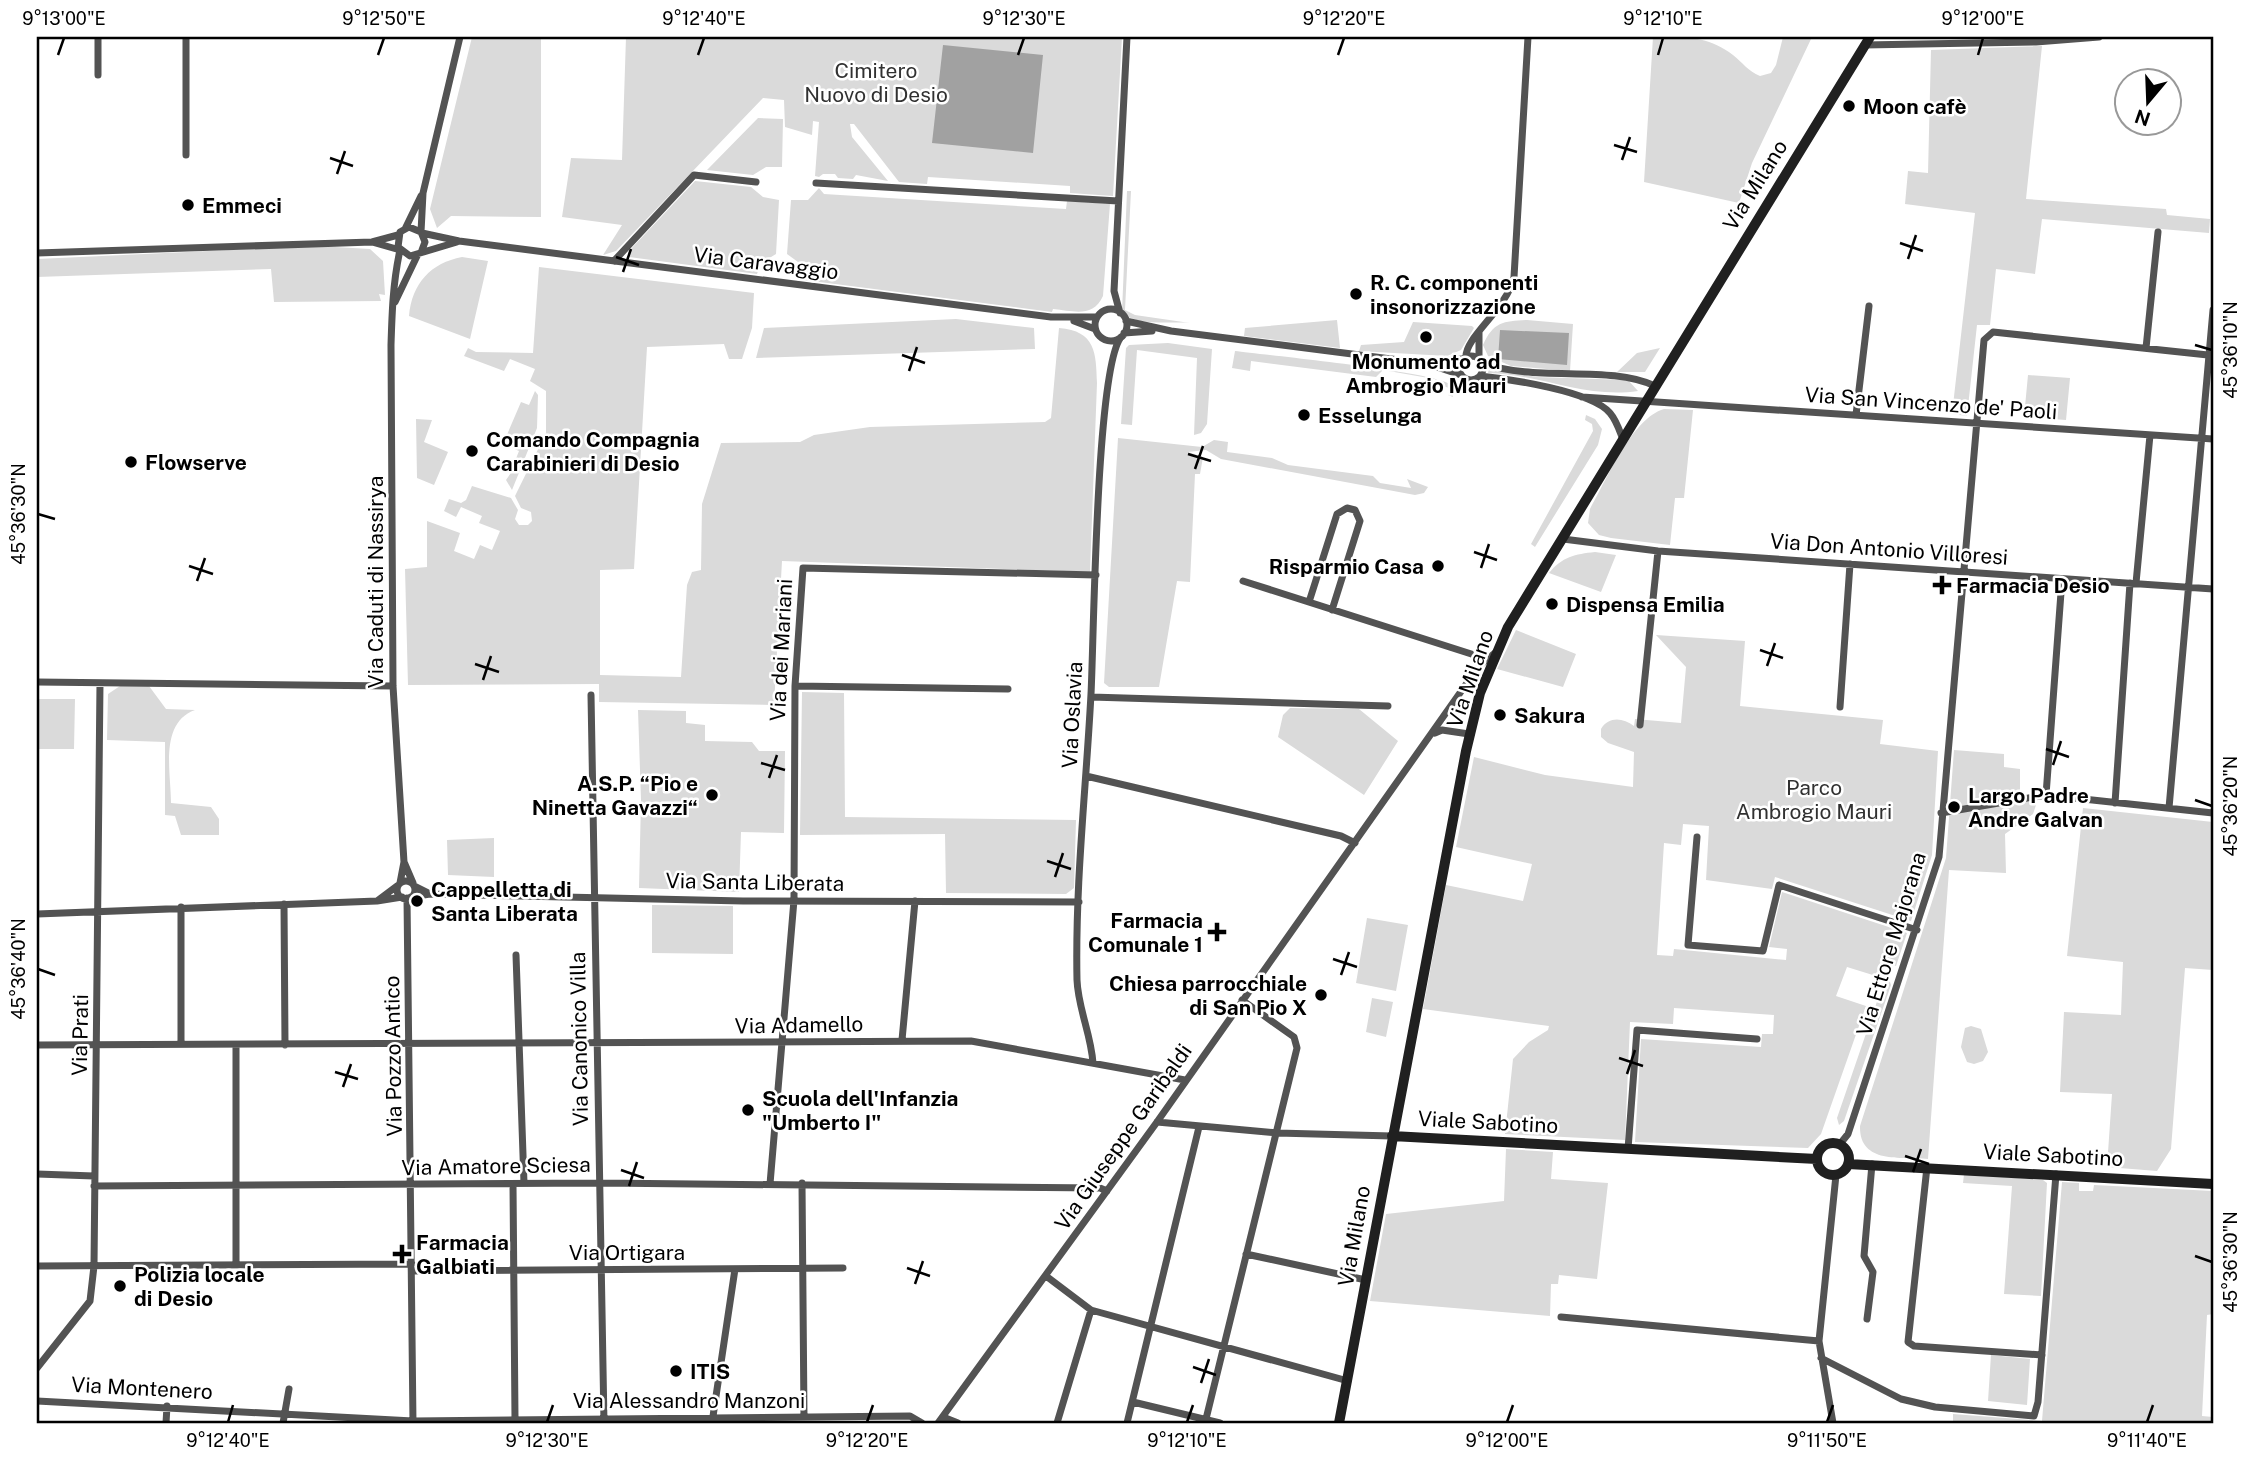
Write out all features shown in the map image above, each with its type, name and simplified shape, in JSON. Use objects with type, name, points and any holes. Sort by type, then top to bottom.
[{"type":"main road","name":"Via Milano","points":[[1339,1423],[1469,734],[1491,656],[1622,437],[1867,41]]},
{"type":"main road","name":"Viale Sabotino","points":[[1392,1136],[1816,1159]]},
{"type":"main road","points":[[1840,1144],[1848,1152],[1848,1164],[1836,1175],[1824,1172],[1816,1159],[1824,1145],[1840,1144]]},
{"type":"main road","name":"Viale Sabotino","points":[[1848,1164],[2213,1184]]},
{"type":"street","points":[[97,75],[98,37]]},
{"type":"street","points":[[186,37],[186,155]]},
{"type":"street","points":[[372,242],[400,250],[406,255],[420,252],[425,242],[422,233],[423,193],[460,37]]},
{"type":"street","points":[[1127,37],[1114,291],[1120,313],[1126,321],[1171,331],[1447,368],[1469,380],[1480,376],[1582,397],[1646,400]]},
{"type":"street","points":[[1461,374],[1459,367],[1466,350],[1501,307],[1514,277],[1528,37]]},
{"type":"street","points":[[1867,41],[2036,42],[2099,37]]},
{"type":"street","points":[[614,261],[694,175],[757,181]]},
{"type":"street","points":[[816,183],[1118,201]]},
{"type":"street","points":[[37,253],[372,242],[398,235],[405,229],[423,193]]},
{"type":"street","points":[[405,229],[414,228],[422,233]]},
{"type":"street","points":[[2158,232],[2146,348],[2208,355]]},
{"type":"street","name":"Via Caravaggio","points":[[422,233],[459,241],[1070,320],[1095,329]]},
{"type":"street","points":[[398,235],[400,250]]},
{"type":"street","name":"Via Caravaggio","points":[[420,252],[459,241]]},
{"type":"street","name":"Via Caduti di Nassirya","points":[[400,250],[392,289],[395,302],[391,345],[393,685],[404,862]]},
{"type":"street","name":"Via Caduti di Nassirya","points":[[395,302],[420,252]]},
{"type":"street","points":[[1114,291],[1106,310],[1097,317],[1095,329],[1102,338],[1112,341],[1123,335],[1171,331]]},
{"type":"street","points":[[1857,415],[1869,306]]},
{"type":"street","points":[[1106,310],[1120,313]]},
{"type":"street","points":[[2169,808],[2186,587],[2213,310]]},
{"type":"street","name":"Via Caravaggio","points":[[1070,320],[1097,317]]},
{"type":"street","points":[[1123,335],[1126,321]]},
{"type":"street","points":[[1479,331],[1480,376]]},
{"type":"street","name":"Via Ettore Majorana","points":[[1840,1144],[1848,1134],[1939,857],[1946,748],[1987,334],[1993,332],[2146,348]]},
{"type":"street","name":"Via Oslavia","points":[[1093,1063],[1092,1043],[1077,981],[1079,902],[1096,575],[1111,368],[1115,345],[1123,335]]},
{"type":"street","name":"Via Oslavia","points":[[1102,338],[1111,368]]},
{"type":"street","points":[[1399,360],[1430,362],[1464,358],[1531,373],[1635,378],[1654,386]]},
{"type":"street","points":[[1582,397],[1609,412],[1622,437]]},
{"type":"street","name":"Via San Vincenzo de' Paoli","points":[[1646,400],[1976,425],[2213,439]]},
{"type":"street","points":[[2115,803],[2133,583],[2150,435]]},
{"type":"street","points":[[1309,602],[1337,514],[1347,508],[1355,510],[1360,521],[1332,610]]},
{"type":"street","name":"Via Don Antonio Villoresi","points":[[1563,539],[1658,551],[2213,589]]},
{"type":"street","points":[[1640,725],[1658,551]]},
{"type":"street","points":[[1840,707],[1850,564]]},
{"type":"street","name":"Via dei Mariani","points":[[770,1184],[793,900],[795,686],[803,568],[1096,575]]},
{"type":"street","points":[[2046,795],[2062,579]]},
{"type":"street","points":[[1243,581],[1491,656]]},
{"type":"street","name":"Via Giuseppe Garibaldi","points":[[941,1420],[1157,1122],[1479,666],[1491,656]]},
{"type":"street","points":[[37,682],[393,685]]},
{"type":"street","name":"Via Prati","points":[[37,1368],[90,1301],[94,1266],[100,683]]},
{"type":"street","points":[[795,686],[1008,689]]},
{"type":"street","name":"Via Canonico Villa","points":[[591,695],[604,1421]]},
{"type":"street","points":[[1091,697],[1388,706]]},
{"type":"street","points":[[1434,733],[1442,730],[1469,734]]},
{"type":"street","points":[[1086,776],[1341,836],[1355,843]]},
{"type":"street","points":[[1941,813],[2046,795],[2213,814]]},
{"type":"street","points":[[1697,837],[1688,945],[1763,951],[1779,885],[1917,930]]},
{"type":"street","points":[[404,862],[413,885],[407,897],[397,892],[404,862]]},
{"type":"street","points":[[377,901],[408,881],[413,885]]},
{"type":"street","name":"Via Santa Liberata","points":[[413,885],[430,894]]},
{"type":"street","name":"Via Santa Liberata","points":[[37,914],[377,901],[430,894],[1079,902]]},
{"type":"street","name":"Via Pozzo Antico","points":[[407,897],[413,1184],[413,1422]]},
{"type":"street","points":[[902,1040],[915,901]]},
{"type":"street","points":[[284,904],[285,1045]]},
{"type":"street","points":[[181,907],[181,1044]]},
{"type":"street","points":[[516,955],[524,1183]]},
{"type":"street","points":[[1205,1422],[1226,1347],[1297,1042],[1294,1037],[1242,1000]]},
{"type":"street","points":[[1628,1149],[1637,1030],[1757,1039]]},
{"type":"street","name":"Via Adamello","points":[[37,1045],[971,1041],[1185,1080]]},
{"type":"street","points":[[236,1045],[236,1265]]},
{"type":"street","name":"Viale Sabotino","points":[[1157,1122],[1199,1128],[1276,1133],[1392,1136]]},
{"type":"street","points":[[1127,1423],[1199,1128]]},
{"type":"street","points":[[1867,1319],[1873,1272],[1864,1256],[1872,1164]]},
{"type":"street","points":[[1927,1167],[1908,1337],[1910,1345],[2042,1355]]},
{"type":"street","points":[[37,1174],[94,1175]]},
{"type":"street","points":[[1821,1358],[1901,1399],[1935,1407],[2035,1415],[2056,1174]]},
{"type":"street","points":[[1833,1423],[1819,1341],[1836,1175]]},
{"type":"street","points":[[802,1183],[804,1417]]},
{"type":"street","name":"Via Amatore Sciesa","points":[[94,1186],[802,1183],[1100,1188],[1107,1191]]},
{"type":"street","points":[[513,1184],[515,1419]]},
{"type":"street","points":[[1246,1254],[1366,1280]]},
{"type":"street","name":"Via Ortigara","points":[[37,1266],[236,1265],[514,1270],[843,1268]]},
{"type":"street","points":[[713,1421],[735,1269]]},
{"type":"street","points":[[1046,1276],[1091,1310],[1348,1381]]},
{"type":"street","points":[[1057,1423],[1091,1310]]},
{"type":"street","points":[[1561,1317],[1819,1341]]},
{"type":"street","points":[[283,1423],[289,1389]]},
{"type":"street","name":"Via Montenero","points":[[37,1401],[167,1406],[413,1422]]},
{"type":"street","points":[[1133,1402],[1205,1422],[1220,1423]]},
{"type":"street","points":[[166,1423],[167,1406]]},
{"type":"street","name":"Via Alessandro Manzoni","points":[[413,1422],[515,1419],[713,1421],[910,1416],[922,1423]]},
{"type":"street","points":[[941,1420],[958,1423]]},
{"type":"green space","points":[[472,37],[541,37],[541,217],[451,216],[437,228],[430,209]]},
{"type":"green space","name":"Cimitero Nuovo di Desio","points":[[626,37],[1122,37],[1113,196],[1070,193],[1070,186],[928,177],[927,184],[899,182],[854,124],[850,124],[852,137],[888,181],[856,175],[853,179],[838,178],[835,174],[815,176],[819,122],[813,121],[812,135],[785,127],[784,100],[763,98],[616,251],[603,255],[622,225],[562,217],[571,158],[622,160]]},
{"type":"green space","points":[[1653,37],[1695,38],[1714,44],[1760,76],[1771,73],[1776,65],[1783,37],[1812,37],[1752,163],[1739,203],[1644,182]]},
{"type":"green space","points":[[2042,46],[2026,199],[2166,209],[2167,215],[2210,219],[2209,233],[2042,219],[2035,274],[1996,269],[1990,325],[1977,325],[1967,416],[1952,414],[1975,213],[1905,204],[1908,171],[1928,173],[1931,50]]},
{"type":"green space","points":[[758,118],[783,119],[782,167],[766,167],[753,175],[707,170]]},
{"type":"green space","points":[[695,181],[751,187],[763,197],[779,200],[776,254],[761,263],[757,274],[629,257],[628,252]]},
{"type":"green space","points":[[819,188],[824,194],[1066,209],[1067,201],[1110,204],[1103,296],[1094,308],[1082,312],[1053,309],[1052,312],[804,280],[798,262],[787,254],[791,200],[808,200]]},
{"type":"green space","points":[[1127,191],[1131,191],[1125,310],[1135,315],[1190,323],[1144,322],[1122,312]]},
{"type":"green space","points":[[318,246],[370,249],[383,261],[385,295],[379,294],[381,301],[274,302],[271,269],[37,277],[37,259]]},
{"type":"green space","points":[[462,257],[488,261],[470,339],[409,316],[414,294],[425,276],[441,264]]},
{"type":"green space","points":[[539,267],[754,293],[752,328],[742,359],[729,359],[724,344],[647,347],[634,569],[600,570],[600,675],[681,677],[687,585],[692,572],[701,570],[702,504],[721,443],[800,442],[814,435],[870,427],[1045,422],[1051,418],[1059,328],[1071,330],[1087,339],[1092,345],[1096,362],[1090,572],[782,561],[774,705],[599,702],[599,684],[408,685],[405,569],[427,567],[427,521],[460,533],[454,551],[474,559],[480,545],[492,550],[500,531],[479,523],[482,516],[461,507],[456,517],[444,511],[449,499],[461,503],[466,500],[472,486],[511,498],[518,510],[515,519],[519,525],[528,525],[532,521],[531,512],[521,508],[515,496],[546,433],[546,391],[530,381],[535,369],[510,359],[504,371],[464,356],[468,348],[476,352],[533,353]]},
{"type":"green space","points":[[956,319],[1034,328],[1035,349],[756,358],[764,328]]},
{"type":"green space","points":[[1337,320],[1340,348],[1244,336],[1245,328]]},
{"type":"green space","points":[[1527,320],[1573,324],[1570,371],[1511,366],[1488,356],[1483,345],[1495,327],[1506,322]]},
{"type":"green space","points":[[1413,322],[1474,328],[1461,350],[1447,356],[1359,351],[1361,345],[1404,342]]},
{"type":"green space","points":[[1168,343],[1212,349],[1207,424],[1201,433],[1194,435],[1197,358],[1137,350],[1132,425],[1121,424],[1126,348],[1129,345]]},
{"type":"green space","points":[[1660,348],[1645,372],[1617,372],[1637,353]]},
{"type":"green space","points":[[1235,351],[1313,360],[1385,370],[1437,379],[1383,370],[1376,377],[1251,361],[1250,371],[1232,368]]},
{"type":"green space","points":[[1489,367],[1536,377],[1628,380],[1638,391],[1619,393],[1581,389],[1526,377],[1488,373]]},
{"type":"green space","points":[[2028,375],[2070,378],[2066,420],[2024,417]]},
{"type":"green space","points":[[1440,380],[1451,385],[1453,397],[1448,395],[1449,388],[1440,385]]},
{"type":"green space","points":[[535,391],[538,395],[537,428],[512,490],[506,480],[517,464],[515,461],[519,451],[503,444],[521,402],[529,405]]},
{"type":"green space","points":[[1664,409],[1693,410],[1684,498],[1675,498],[1670,545],[1599,535],[1588,523],[1590,509],[1631,437],[1641,424]]},
{"type":"green space","points":[[1586,415],[1595,419],[1602,429],[1598,445],[1535,547],[1531,544],[1593,431],[1592,424],[1585,420]]},
{"type":"green space","points":[[416,419],[432,420],[424,442],[448,452],[434,485],[417,478]]},
{"type":"green space","points":[[1118,438],[1202,447],[1214,440],[1228,442],[1227,452],[1272,458],[1288,465],[1373,476],[1380,483],[1411,488],[1407,479],[1428,487],[1424,493],[1415,495],[1221,459],[1206,450],[1188,452],[1203,457],[1200,474],[1195,474],[1190,582],[1177,581],[1159,687],[1109,687],[1104,683]]},
{"type":"green space","points":[[1595,552],[1616,555],[1601,592],[1549,573],[1569,557]]},
{"type":"green space","points":[[1516,630],[1576,654],[1563,687],[1497,669]]},
{"type":"green space","points":[[1656,635],[1745,641],[1740,706],[1883,720],[1880,744],[1938,751],[1932,855],[1911,921],[1775,877],[1772,889],[1706,880],[1709,826],[1683,824],[1681,845],[1664,843],[1657,955],[1673,956],[1674,949],[1786,960],[1787,949],[1769,947],[1782,892],[1907,933],[1896,966],[1881,961],[1876,976],[1847,967],[1836,996],[1866,1006],[1821,1134],[1808,1148],[1635,1142],[1641,1039],[1761,1047],[1762,1034],[1773,1034],[1774,1015],[1674,1008],[1673,1024],[1630,1022],[1625,1140],[1505,1134],[1513,1059],[1529,1042],[1548,1030],[1549,1026],[1423,1009],[1446,885],[1523,901],[1532,864],[1456,847],[1474,757],[1545,775],[1633,787],[1634,752],[1608,743],[1601,737],[1601,729],[1612,720],[1625,721],[1634,726],[1635,719],[1681,723],[1686,667]]},
{"type":"green space","points":[[120,686],[149,686],[166,709],[195,710],[184,716],[172,737],[169,750],[171,803],[211,807],[219,819],[219,835],[181,835],[175,816],[165,815],[165,742],[107,740],[108,694]]},
{"type":"green space","points":[[802,692],[844,693],[845,817],[1076,820],[1074,888],[1066,894],[946,893],[945,834],[800,835]]},
{"type":"green space","points":[[37,699],[75,699],[74,749],[37,749]]},
{"type":"green space","points":[[1290,708],[1359,709],[1398,741],[1364,795],[1278,737],[1283,715]]},
{"type":"green space","points":[[638,710],[686,711],[686,723],[705,725],[705,741],[752,742],[759,751],[785,751],[784,833],[741,832],[739,892],[639,888],[641,800]]},
{"type":"green space","name":"Parco Ambrogio Mauri","points":[[1954,750],[2004,754],[2004,767],[2020,769],[2020,802],[2037,802],[2033,814],[2005,834],[2006,873],[1949,870],[1928,1159],[1894,1158],[1874,1153],[1866,1147],[1861,1138],[1860,1126],[1946,858]]},
{"type":"green space","points":[[2083,808],[2213,822],[2213,970],[2185,968],[2171,1149],[2157,1171],[2107,1167],[2112,1094],[2060,1092],[2064,1012],[2121,1015],[2123,962],[2067,956]]},
{"type":"green space","points":[[494,838],[494,877],[448,875],[447,840]]},
{"type":"green space","points":[[652,905],[733,906],[733,954],[652,953]]},
{"type":"green space","points":[[1367,918],[1408,925],[1396,991],[1356,983]]},
{"type":"green space","points":[[1889,979],[1891,985],[1844,1121],[1839,1125],[1837,1118],[1883,984]]},
{"type":"green space","points":[[1372,998],[1393,1002],[1386,1037],[1366,1032]]},
{"type":"green space","points":[[1971,1026],[1981,1029],[1988,1052],[1983,1061],[1974,1064],[1967,1062],[1961,1047],[1965,1028]]},
{"type":"green space","points":[[1506,1149],[1553,1152],[1551,1179],[1608,1183],[1597,1279],[1559,1275],[1558,1284],[1551,1284],[1550,1316],[1370,1301],[1386,1214],[1504,1201]]},
{"type":"green space","points":[[1964,1174],[2043,1180],[2047,1183],[2041,1296],[2004,1294],[2012,1186],[1963,1183]]},
{"type":"green space","points":[[2062,1182],[2079,1183],[2079,1191],[2093,1191],[2094,1185],[2213,1191],[2213,1314],[2207,1315],[2202,1416],[2213,1417],[2213,1423],[1953,1423],[1953,1414],[2042,1421]]},
{"type":"green space","points":[[1991,1355],[2030,1359],[2027,1405],[1988,1401]]},
{"type":"shaded area","points":[[943,45],[1043,55],[1033,153],[932,143]]},
{"type":"shaded area","points":[[1500,330],[1569,333],[1567,365],[1498,359]]},
{"type":"place","name":"Moon cafè","points":[[1849,106]]},
{"type":"place","name":"Emmeci","points":[[188,205]]},
{"type":"place","name":"R. C. componenti insonorizzazione","points":[[1356,294]]},
{"type":"place","name":"Monumento ad Ambrogio Mauri","points":[[1426,337]]},
{"type":"place","name":"Esselunga","points":[[1304,415]]},
{"type":"place","name":"Comando Compagnia Carabinieri di Desio","points":[[472,451]]},
{"type":"place","name":"Flowserve","points":[[131,462]]},
{"type":"place","name":"Risparmio Casa","points":[[1438,566]]},
{"type":"place","name":"Farmacia Desio","points":[[1942,585]]},
{"type":"place","name":"Dispensa Emilia","points":[[1552,604]]},
{"type":"place","name":"Sakura","points":[[1500,715]]},
{"type":"place","name":"A.S.P. “Pio e Ninetta Gavazzi“","points":[[712,795]]},
{"type":"place","name":"Largo Padre Andre Galvan","points":[[1954,807]]},
{"type":"place","name":"Cappelletta di Santa Liberata","points":[[417,901]]},
{"type":"place","name":"Farmacia Comunale 1","points":[[1217,932]]},
{"type":"place","name":"Chiesa parrocchiale di San Pio X","points":[[1321,995]]},
{"type":"place","name":"Scuola dell'Infanzia \"Umberto I\"","points":[[748,1110]]},
{"type":"place","name":"Farmacia Galbiati","points":[[402,1254]]},
{"type":"place","name":"Polizia locale di Desio","points":[[120,1286]]},
{"type":"place","name":"ITIS","points":[[676,1371]]}]
